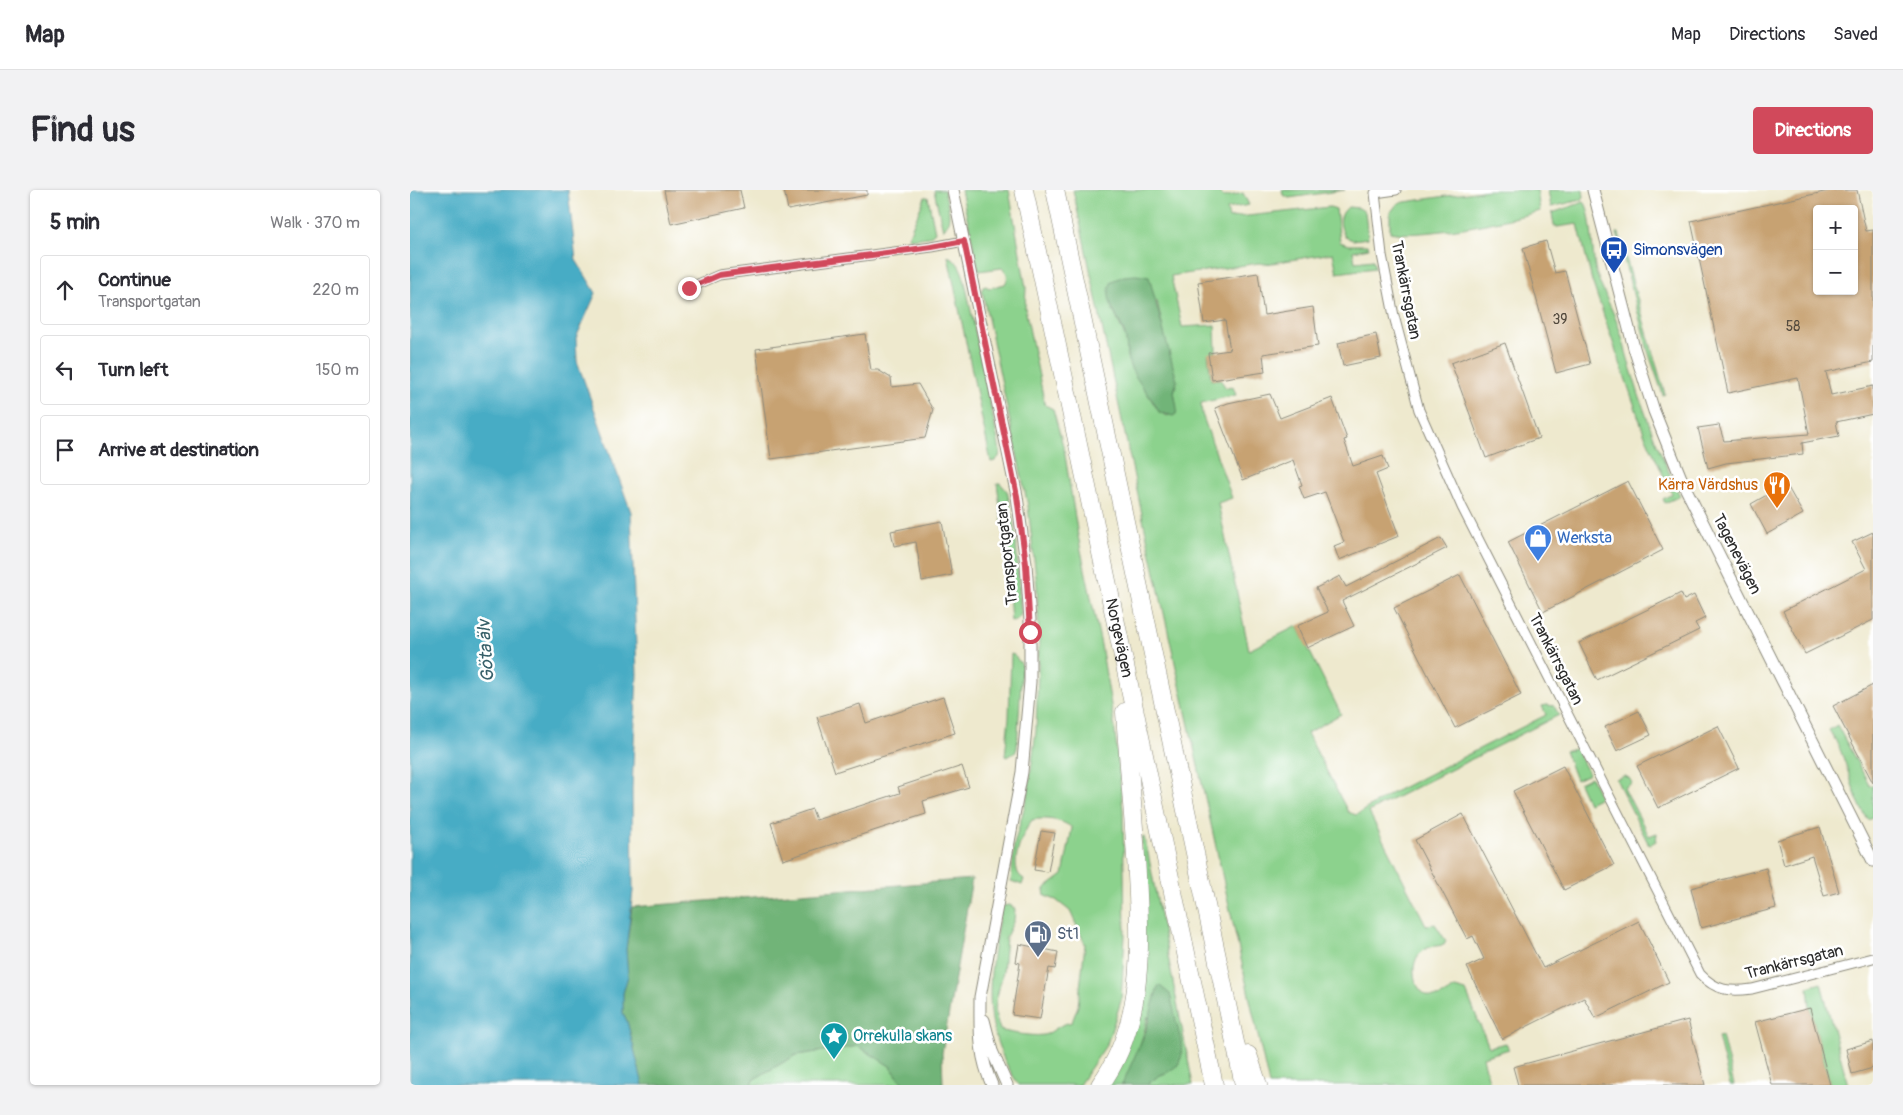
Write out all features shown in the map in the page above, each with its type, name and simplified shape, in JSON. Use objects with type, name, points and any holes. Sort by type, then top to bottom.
[{"type":"highway","name":"Norgevägen","points":[[1024,190],[1214,1085]]},
{"type":"highway","name":"Norgevägen","points":[[1055,190],[1244,1085]]},
{"type":"highway","points":[[1100,1085],[1107,1076],[1124,1043],[1136,996],[1138,967],[1138,897],[1120,649]]},
{"type":"highway","points":[[1222,974],[1258,1085]]},
{"type":"street","name":"Transportgatan","points":[[953,190],[1017,496],[1026,564],[1030,625],[1028,705],[1022,772],[985,966],[980,1006],[979,1032],[981,1055],[992,1085]]},
{"type":"street","name":"Trankärrsgatan","points":[[1396,190],[1375,193],[1382,255],[1394,316],[1419,410],[1462,507],[1700,974],[1709,984],[1722,989],[1736,991],[1752,989],[1873,958]]},
{"type":"street","name":"Tagenevägen","points":[[1593,190],[1634,348],[1654,411],[1683,483],[1873,861]]},
{"type":"street","points":[[689,288],[719,275],[932,247],[964,241]]},
{"type":"street","name":"Transportgatan","points":[[980,1006],[992,1051],[1007,1085]]},
{"type":"green space","points":[[934,190],[944,190],[948,206],[948,221],[943,230]]},
{"type":"green space","points":[[961,190],[1009,190],[1026,288],[1025,308],[1045,405],[1053,409],[1064,449],[1078,536],[1101,645],[1114,723],[1123,809],[1125,935],[1121,1001],[1107,1044],[1079,1085],[1019,1085],[1006,1063],[997,1041],[992,1019],[990,998],[991,976],[1001,906],[1010,905],[1015,909],[1014,920],[1006,937],[1003,972],[996,1001],[995,1013],[1000,1030],[1024,1035],[1043,1035],[1072,1022],[1078,1006],[1085,944],[1070,911],[1056,900],[1045,896],[1044,889],[1063,875],[1072,828],[1054,820],[1032,820],[1024,833],[1016,860],[1016,868],[1024,879],[1022,885],[1011,881],[1014,845],[1028,794],[1036,731],[1039,639],[1037,586],[1028,506],[982,290],[986,286],[989,288],[1005,284],[1007,275],[1002,268],[979,271]]},
{"type":"green space","points":[[1073,190],[1216,190],[1224,197],[1243,193],[1249,205],[1227,209],[1229,218],[1330,207],[1336,209],[1340,242],[1349,245],[1368,245],[1369,248],[1353,251],[1355,262],[1373,260],[1375,268],[1337,273],[1333,253],[1171,276],[1182,327],[1215,325],[1216,352],[1208,354],[1211,380],[1220,379],[1226,388],[1233,387],[1236,395],[1201,403],[1202,414],[1232,498],[1218,503],[1249,650],[1297,626],[1341,714],[1307,733],[1348,812],[1356,815],[1392,793],[1546,715],[1542,706],[1554,706],[1559,715],[1369,812],[1426,925],[1435,924],[1446,941],[1444,945],[1434,946],[1418,955],[1414,970],[1418,986],[1422,992],[1429,996],[1437,997],[1455,988],[1466,991],[1489,1047],[1506,1043],[1509,1049],[1483,1057],[1490,1085],[1269,1085],[1143,519]],"holes":[[[1157,301],[1176,387],[1174,392],[1175,398],[1168,416],[1159,412],[1130,366],[1127,357],[1126,338],[1112,308]]]},
{"type":"green space","points":[[1282,190],[1345,190],[1289,198],[1283,195]]},
{"type":"green space","points":[[1488,190],[1537,190],[1540,211],[1487,224],[1433,232],[1412,234],[1390,232],[1390,213],[1398,203]]},
{"type":"green space","points":[[1548,190],[1583,190],[1584,197],[1581,200],[1551,207]]},
{"type":"green space","points":[[925,197],[928,197],[935,232],[929,237],[910,239],[908,237]]},
{"type":"green space","points":[[1584,202],[1589,214],[1596,272],[1617,321],[1649,424],[1680,496],[1665,503],[1663,499],[1672,494],[1644,433],[1592,281],[1578,224],[1554,226],[1552,213]]},
{"type":"green space","points":[[1348,207],[1359,208],[1365,212],[1368,238],[1353,240],[1345,237],[1340,221],[1342,214]]},
{"type":"green space","points":[[1617,233],[1619,233],[1665,394],[1663,395],[1648,351]]},
{"type":"green space","points":[[948,256],[952,258],[961,270],[965,282],[1000,451],[999,457],[991,462]]},
{"type":"green space","points":[[1124,276],[1149,277],[1177,381],[1174,392],[1177,408],[1176,414],[1173,416],[1159,412],[1133,372],[1128,362],[1125,335],[1110,302],[1109,288],[1112,281]]},
{"type":"green space","points":[[997,483],[1000,483],[1007,491],[1016,540],[1021,613],[1019,618],[1013,621],[1011,621],[1006,552]]},
{"type":"green space","points":[[1011,654],[1022,665],[1017,748],[1015,753],[1006,757],[1009,717]]},
{"type":"green space","points":[[1837,725],[1870,786],[1873,785],[1873,818],[1868,820],[1857,799],[1841,752],[1829,730]]},
{"type":"green space","points":[[1576,749],[1589,774],[1576,780],[1565,751]]},
{"type":"green space","points":[[1624,776],[1629,778],[1632,783],[1624,788],[1649,836],[1657,833],[1656,841],[1651,844],[1648,843],[1616,779]]},
{"type":"green space","points":[[1591,777],[1600,797],[1588,803],[1579,783]]},
{"type":"green space","points":[[1142,837],[1144,837],[1147,848],[1193,1085],[1147,1085],[1158,1076],[1168,1072],[1148,1016],[1138,1051],[1122,1085],[1107,1085],[1127,1049]]},
{"type":"green space","points":[[972,879],[942,1053],[943,1085],[904,1085],[890,1066],[858,1046],[796,1055],[754,1079],[752,1085],[643,1085],[627,1021],[623,1013],[623,993],[628,976],[626,950],[632,907]]},
{"type":"green space","points":[[1821,983],[1848,1085],[1830,1085],[1810,1008],[1808,987]]},
{"type":"green space","points":[[1158,986],[1170,994],[1181,1041],[1182,1055],[1178,1065],[1158,1076],[1147,1085],[1122,1085],[1145,1033]]},
{"type":"green space","points":[[1722,1036],[1734,1085],[1730,1085],[1718,1037]]},
{"type":"green space","name":"Orrekulla skans","points":[[858,1046],[890,1066],[904,1085],[752,1085],[754,1079],[796,1055]]},
{"type":"water","name":"Göta älv","points":[[410,190],[568,190],[576,260],[596,293],[576,338],[577,361],[631,512],[637,674],[632,789],[633,891],[626,950],[628,976],[623,993],[623,1013],[627,1021],[643,1085],[410,1085]]},
{"type":"building","points":[[664,190],[740,190],[744,208],[671,224]]},
{"type":"building","points":[[784,190],[867,190],[867,195],[788,210]]},
{"type":"building","points":[[1833,190],[1857,190],[1866,231],[1873,230],[1873,362],[1826,372],[1831,395],[1873,386],[1873,414],[1836,422],[1839,436],[1802,443],[1803,454],[1726,463],[1708,468],[1698,428],[1719,425],[1724,441],[1809,434],[1798,378],[1728,393],[1691,221]]},
{"type":"building","points":[[1546,241],[1555,273],[1565,271],[1590,364],[1556,373],[1523,248]]},
{"type":"building","points":[[1258,273],[1264,315],[1313,307],[1318,346],[1263,354],[1265,372],[1212,380],[1208,353],[1230,350],[1225,320],[1204,323],[1198,282]]},
{"type":"building","points":[[865,334],[871,370],[878,370],[891,378],[892,387],[918,384],[933,410],[925,438],[771,459],[756,349]]},
{"type":"building","points":[[1376,334],[1381,358],[1343,366],[1338,343]]},
{"type":"building","points":[[1505,343],[1539,438],[1486,458],[1451,363]]},
{"type":"building","points":[[1270,394],[1280,418],[1332,398],[1347,439],[1344,440],[1353,466],[1383,456],[1388,469],[1376,474],[1399,536],[1339,560],[1334,546],[1344,542],[1325,492],[1304,499],[1299,486],[1302,485],[1293,460],[1243,480],[1215,408],[1228,403]]},
{"type":"building","points":[[1628,481],[1663,550],[1543,612],[1508,542]]},
{"type":"building","name":"Kärra Värdshus","points":[[1786,484],[1803,514],[1767,534],[1751,504]]},
{"type":"building","points":[[942,521],[952,575],[922,581],[916,542],[894,546],[891,531]]},
{"type":"building","points":[[1873,532],[1873,620],[1805,654],[1783,611],[1866,569],[1852,542]]},
{"type":"building","points":[[1441,538],[1447,548],[1342,601],[1354,626],[1307,648],[1297,626],[1328,612],[1316,588],[1340,576],[1346,587]]},
{"type":"building","points":[[1460,575],[1521,695],[1455,728],[1394,608]]},
{"type":"building","points":[[1681,593],[1684,600],[1694,595],[1705,618],[1695,623],[1699,630],[1597,680],[1579,643]]},
{"type":"building","points":[[1873,685],[1873,783],[1833,706]]},
{"type":"building","points":[[943,697],[955,733],[835,772],[817,717],[860,704],[866,723]]},
{"type":"building","points":[[1639,711],[1651,735],[1617,751],[1605,727]]},
{"type":"building","points":[[1718,726],[1739,768],[1658,808],[1637,766]]},
{"type":"building","points":[[962,766],[969,787],[923,801],[926,814],[783,860],[771,823],[812,809],[816,820],[900,793],[898,787]]},
{"type":"building","points":[[1563,766],[1614,865],[1564,890],[1513,791]]},
{"type":"building","points":[[1463,814],[1543,968],[1639,921],[1669,982],[1595,1018],[1584,998],[1502,1039],[1467,967],[1484,959],[1473,936],[1467,939],[1415,840]]},
{"type":"building","points":[[1820,827],[1839,892],[1824,896],[1812,856],[1784,865],[1777,840]]},
{"type":"building","points":[[1041,831],[1055,833],[1048,872],[1034,870]]},
{"type":"building","points":[[1766,868],[1776,908],[1701,928],[1691,888]]},
{"type":"building","points":[[1019,944],[1058,952],[1055,969],[1049,968],[1040,1019],[1012,1015],[1020,963],[1016,962]]},
{"type":"building","points":[[1810,1008],[1830,1085],[1772,1085],[1755,1022]]},
{"type":"building","points":[[1688,1020],[1705,1085],[1518,1085],[1513,1067]]},
{"type":"building","points":[[1873,1041],[1873,1068],[1852,1074],[1846,1049]]},
{"type":"place","name":"Simonsvägen","points":[[1614,274]]},
{"type":"place","name":"Kärra Värdshus","points":[[1777,509]]},
{"type":"place","name":"Werksta","points":[[1538,562]]},
{"type":"place","name":"St1","points":[[1038,958]]},
{"type":"place","name":"Orrekulla skans","points":[[834,1060]]},
{"type":"route","points":[[689,288],[719,275],[932,247],[964,241],[1017,496],[1024,541],[1030,632]]}]
